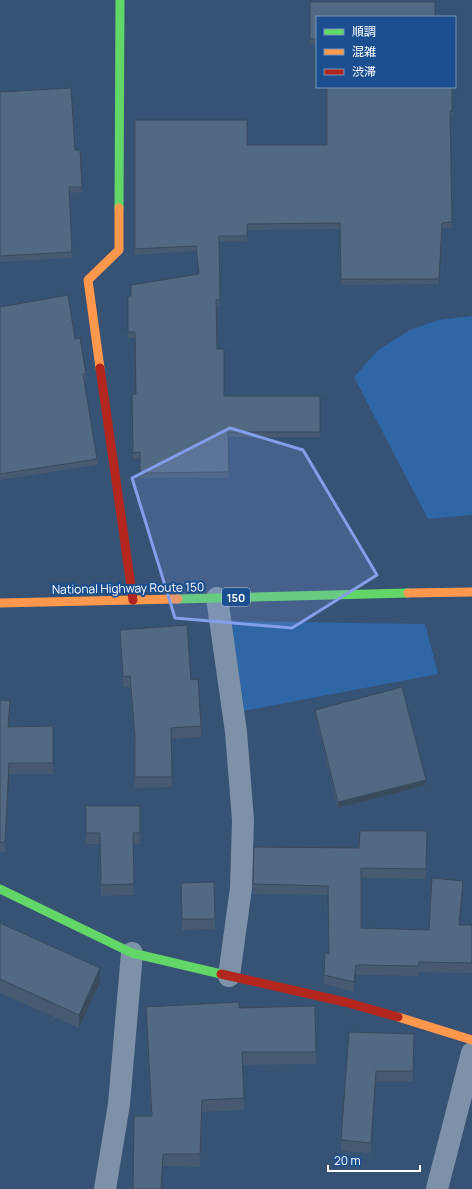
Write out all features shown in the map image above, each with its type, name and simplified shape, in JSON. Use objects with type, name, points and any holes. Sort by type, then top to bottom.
[{"type":"main road","points":[[120,0],[119,250],[88,280],[133,600]]},
{"type":"main road","name":"National Highway Route 150","points":[[0,603],[472,592]]},
{"type":"main road","points":[[0,889],[132,953],[345,1002],[454,1033],[472,1040]]},
{"type":"street","points":[[217,598],[236,732],[243,820],[241,888],[229,976]]},
{"type":"street","points":[[105,1189],[119,1104],[132,953]]},
{"type":"street","points":[[437,1189],[472,1053]]},
{"type":"highlighted area","points":[[230,428],[303,450],[377,575],[292,628],[175,618],[132,478]]},
{"type":"shaded area","points":[[472,316],[472,515],[428,519],[354,377],[378,350],[410,330],[438,320]]},
{"type":"shaded area","points":[[220,621],[425,624],[438,674],[233,713]]},
{"type":"building","points":[[310,2],[435,2],[435,16],[316,16],[316,39],[310,39]]},
{"type":"building","points":[[71,88],[75,150],[80,150],[82,187],[69,187],[72,252],[0,256],[0,92]]},
{"type":"building","points":[[327,88],[452,88],[452,111],[450,111],[452,222],[442,223],[439,279],[341,279],[340,223],[247,224],[247,236],[219,236],[220,299],[216,300],[217,349],[224,349],[224,396],[320,396],[320,432],[228,432],[229,472],[140,473],[140,452],[133,453],[132,394],[136,394],[135,332],[128,332],[128,296],[131,296],[131,285],[199,274],[196,246],[135,249],[135,120],[247,120],[247,145],[327,145]]},
{"type":"building","points":[[68,295],[75,339],[80,338],[86,374],[83,374],[97,459],[0,474],[0,307]]},
{"type":"building","points":[[187,625],[191,680],[198,679],[201,726],[171,728],[172,777],[135,777],[135,736],[130,676],[123,677],[120,630]]},
{"type":"building","points":[[402,687],[426,780],[338,802],[315,710]]},
{"type":"building","points":[[0,700],[10,701],[8,727],[53,726],[53,763],[9,763],[5,842],[0,842]]},
{"type":"building","points":[[86,806],[140,806],[140,833],[133,833],[134,884],[101,885],[100,833],[86,833]]},
{"type":"building","points":[[360,831],[427,831],[426,869],[361,868],[361,928],[429,930],[432,878],[463,881],[459,925],[472,925],[472,963],[419,962],[419,966],[356,965],[354,982],[324,975],[325,953],[329,954],[328,886],[253,884],[254,847],[359,848]]},
{"type":"building","points":[[214,882],[215,919],[182,919],[181,883]]},
{"type":"building","points":[[0,923],[100,968],[79,1015],[0,979]]},
{"type":"building","points":[[239,1002],[239,1008],[315,1006],[316,1052],[242,1052],[244,1098],[202,1100],[200,1154],[163,1154],[161,1189],[133,1189],[134,1116],[152,1116],[146,1007]]},
{"type":"building","points":[[349,1032],[414,1034],[413,1071],[376,1071],[371,1143],[341,1140]]},
{"type":"traffic: fast","points":[[119,208],[120,0]]},
{"type":"traffic: fast","points":[[178,599],[408,593]]},
{"type":"traffic: fast","points":[[0,889],[132,953],[221,974]]},
{"type":"traffic: slow","points":[[100,368],[88,280],[119,250],[119,208]]},
{"type":"traffic: slow","points":[[408,593],[472,592]]},
{"type":"traffic: slow","points":[[0,603],[178,599]]},
{"type":"traffic: slow","points":[[398,1017],[472,1040]]},
{"type":"traffic: jam","points":[[100,368],[133,600]]},
{"type":"traffic: jam","points":[[221,974],[345,1002],[398,1017]]}]
